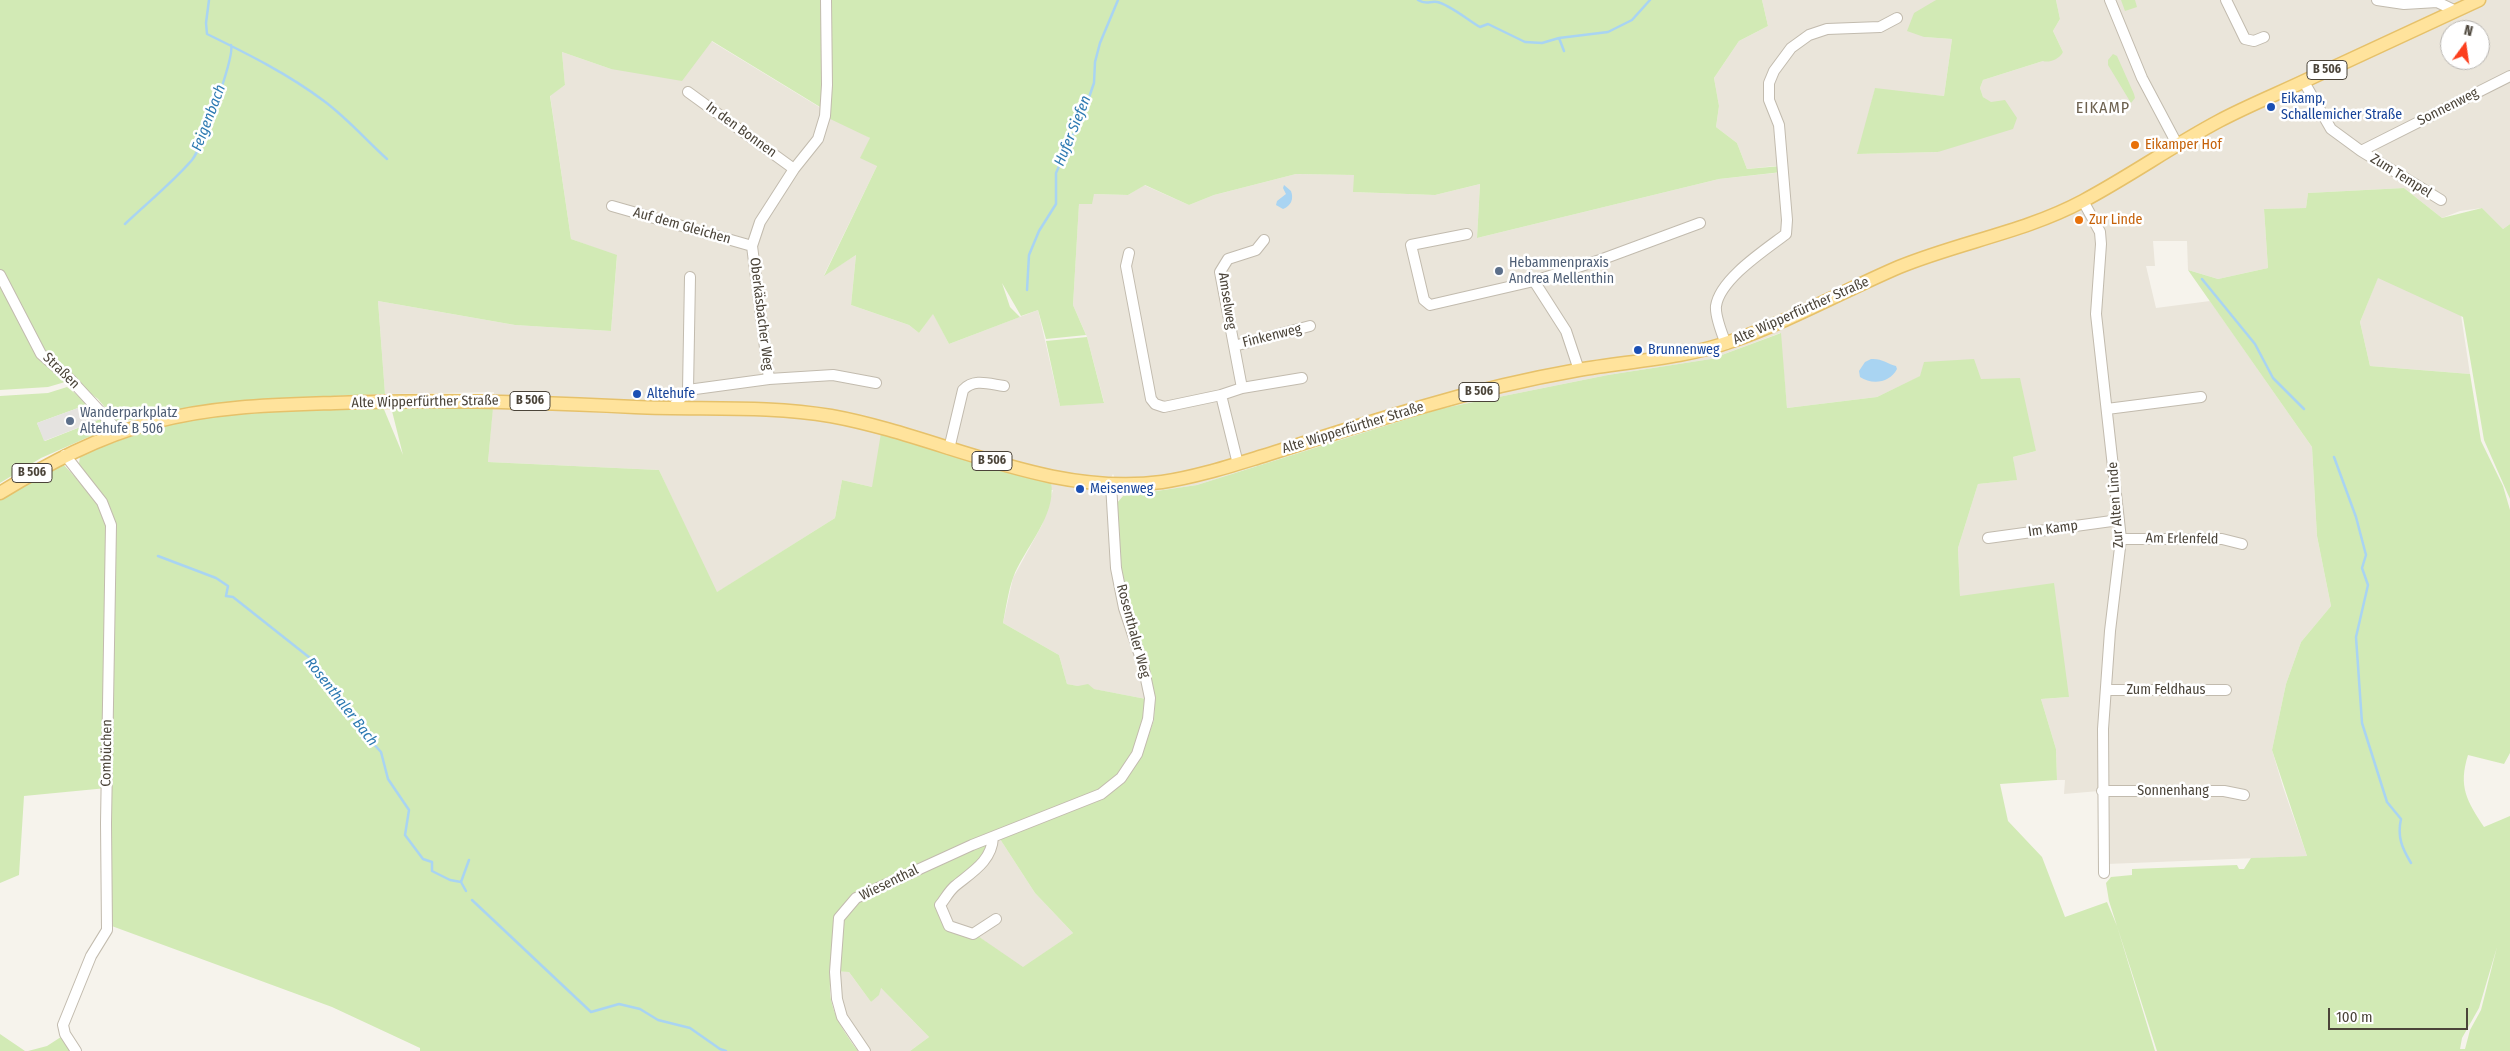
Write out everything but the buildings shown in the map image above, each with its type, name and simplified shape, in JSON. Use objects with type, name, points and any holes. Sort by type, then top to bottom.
[{"type":"main road","name":"Alte Wipperfürther Straße","points":[[120,432],[158,421],[198,413],[246,407],[388,401],[534,401],[672,408],[754,409],[830,416],[880,427],[1034,473],[1111,484],[1159,483],[1238,464],[1426,406],[1510,384],[1579,370],[1679,355],[1726,344],[1901,267],[2028,225],[2083,201],[2177,144],[2233,114],[2479,0]]},
{"type":"main road","name":"B 506","points":[[0,493],[65,455],[120,432]]},
{"type":"street","name":"Oberkäsbacher Weg","points":[[769,379],[752,246],[760,222],[794,168],[818,139],[825,116],[827,85],[826,0]]},
{"type":"street","points":[[2110,0],[2142,78],[2177,144]]},
{"type":"street","points":[[2226,0],[2246,39],[2254,41],[2264,37]]},
{"type":"street","points":[[2377,0],[2404,4],[2437,2],[2456,11]]},
{"type":"street","points":[[1726,344],[1716,307],[1720,292],[1733,277],[1786,234],[1787,220],[1779,125],[1769,100],[1769,83],[1774,71],[1791,48],[1809,35],[1827,29],[1880,27],[1897,18]]},
{"type":"street","name":"Sonnenweg","points":[[2362,151],[2510,76]]},
{"type":"street","points":[[2304,82],[2330,129],[2362,151]]},
{"type":"street","name":"In den Bonnen","points":[[688,92],[794,168]]},
{"type":"street","name":"Zum Tempel","points":[[2362,151],[2441,200]]},
{"type":"street","name":"Zur Alten Linde","points":[[2083,201],[2100,232],[2101,244],[2096,314],[2121,538],[2110,631],[2106,690],[2102,791],[2104,872]]},
{"type":"street","name":"Auf dem Gleichen","points":[[612,206],[752,246]]},
{"type":"street","points":[[1467,234],[1411,245],[1424,300],[1430,305],[1534,281],[1600,260],[1700,223]]},
{"type":"street","name":"Amselweg","points":[[1242,388],[1220,272],[1222,264],[1228,259],[1256,250],[1264,240]]},
{"type":"street","points":[[1129,253],[1126,266],[1151,399],[1155,404],[1164,407],[1221,395],[1242,388],[1302,378]]},
{"type":"street","name":"Straßen","points":[[0,275],[41,354],[72,380],[120,432]]},
{"type":"street","points":[[672,408],[688,390],[690,276]]},
{"type":"street","points":[[1534,281],[1566,331],[1579,370]]},
{"type":"street","name":"Finkenweg","points":[[1234,346],[1310,326]]},
{"type":"street","name":"Oberkäsbacher Weg","points":[[688,390],[769,379],[833,375],[876,382]]},
{"type":"street","points":[[949,449],[963,390],[968,384],[977,382],[1004,386]]},
{"type":"street","points":[[1221,395],[1238,464]]},
{"type":"street","points":[[2108,409],[2201,397]]},
{"type":"street","name":"Combüchen","points":[[65,455],[102,502],[111,525],[106,824],[107,930],[91,956],[63,1025],[65,1034],[76,1051]]},
{"type":"street","name":"Rosenthaler Weg","points":[[1111,484],[1116,568],[1124,608],[1143,665],[1148,688]]},
{"type":"street","name":"Im Kamp","points":[[1988,538],[2119,520]]},
{"type":"street","name":"Am Erlenfeld","points":[[2121,538],[2222,539],[2242,544]]},
{"type":"street","name":"Wiesenthal","points":[[866,1051],[842,1017],[837,999],[835,971],[839,918],[856,898],[972,845],[1101,794],[1121,778],[1137,754],[1148,719],[1148,688]]},
{"type":"street","name":"Zum Feldhaus","points":[[2106,690],[2226,690]]},
{"type":"street","name":"Sonnenhang","points":[[2102,791],[2224,791],[2244,795]]},
{"type":"street","points":[[993,837],[992,849],[980,866],[953,888],[940,905],[949,926],[973,934],[996,919]]},
{"type":"shaded area","points":[[1762,0],[1936,0],[1924,37],[1952,39],[1944,96],[1875,89],[1858,154],[1938,152],[1991,103],[1983,97],[1980,88],[1983,80],[2043,61],[2063,52],[2053,31],[2060,19],[2056,0],[2510,0],[2510,224],[2503,229],[2482,208],[2460,211],[2442,218],[2404,188],[2308,193],[2306,208],[2264,209],[2268,268],[2218,279],[2188,270],[2187,241],[2153,241],[2155,266],[2146,266],[2156,308],[2210,301],[2312,447],[2317,536],[2331,606],[2301,642],[2286,684],[2272,750],[2307,856],[2107,864],[2099,791],[2064,794],[2065,780],[2057,780],[2056,749],[2041,699],[2069,697],[1960,596],[1958,548],[1978,484],[2016,480],[2013,457],[2036,451],[1981,379],[1921,376],[1877,397],[1787,408],[1780,333],[1711,359],[1608,375],[1439,409],[1197,485],[1123,496],[1113,474],[1107,485],[1146,699],[1067,684],[1059,655],[1003,623],[1013,578],[1042,525],[1053,490],[872,487],[842,480],[835,518],[716,593],[659,470],[488,462],[494,392],[385,394],[378,301],[515,325],[611,331],[617,256],[571,239],[550,95],[565,85],[562,52],[611,69],[711,41],[870,138],[877,166],[824,275],[856,255],[851,305],[909,325],[919,333],[933,313],[949,344],[1038,310],[1060,406],[1104,402],[1087,337],[1073,305],[1079,203],[1094,194],[1128,195],[1144,185],[1189,205],[1214,195],[1296,174],[1354,175],[1354,192],[1435,195],[1480,184],[1477,238],[1719,179],[1784,172],[1784,165],[1747,169],[1737,143],[1716,127],[1719,106],[1714,78],[1739,41],[1768,26]]},
{"type":"shaded area","points":[[2378,277],[2461,315],[2470,374],[2370,366],[2360,322]]},
{"type":"shaded area","name":"Wanderparkplatz Altehufe B 506","points":[[89,404],[103,418],[44,441],[37,423]]},
{"type":"shaded area","points":[[1000,839],[1035,893],[1073,933],[1023,968],[973,933],[951,926],[942,905],[994,841]]},
{"type":"shaded area","points":[[836,971],[849,972],[871,1002],[880,987],[929,1037],[910,1051],[869,1051],[844,1016]]},
{"type":"green space","points":[[0,0],[826,0],[825,110],[712,41],[682,81],[611,69],[562,52],[565,85],[550,96],[571,239],[617,255],[611,331],[515,325],[378,301],[385,394],[218,404],[152,415],[118,423],[98,399],[72,380],[48,387],[0,390]]},
{"type":"green space","points":[[829,0],[1762,0],[1768,26],[1739,41],[1714,78],[1719,106],[1716,127],[1737,143],[1747,169],[1781,166],[1782,172],[1719,179],[1477,238],[1480,184],[1435,195],[1353,192],[1354,175],[1296,174],[1214,195],[1189,205],[1145,185],[1128,195],[1094,194],[1092,204],[1079,204],[1073,305],[1086,335],[1046,339],[1038,310],[1021,316],[1002,283],[1010,307],[1020,317],[949,344],[933,314],[919,333],[909,325],[851,305],[856,255],[824,276],[877,166],[860,158],[870,138],[826,117]]},
{"type":"green space","points":[[1936,0],[2056,0],[2060,19],[2053,31],[2063,52],[2059,57],[2048,62],[2043,61],[1983,80],[1980,88],[1983,97],[1991,102],[2005,100],[2017,118],[2013,129],[1938,152],[1857,154],[1875,88],[1944,96],[1952,39],[1924,37],[1907,31],[1914,13]]},
{"type":"green space","points":[[2121,0],[2135,0],[2137,7],[2125,11]]},
{"type":"green space","points":[[2113,54],[2117,56],[2134,94],[2135,98],[2131,103],[2108,65],[2108,60]]},
{"type":"green space","points":[[2404,188],[2442,218],[2482,208],[2503,229],[2510,224],[2510,499],[2484,440],[2463,317],[2378,278],[2360,322],[2370,366],[2470,374],[2481,441],[2503,486],[2510,510],[2510,753],[2504,764],[2468,755],[2465,766],[2464,785],[2469,801],[2484,827],[2510,816],[2510,1051],[2157,1051],[2109,901],[2106,883],[2111,877],[2132,875],[2132,869],[2237,865],[2239,869],[2244,869],[2251,858],[2307,856],[2272,750],[2286,684],[2301,642],[2331,606],[2317,536],[2312,447],[2188,270],[2218,279],[2268,268],[2264,209],[2306,208],[2308,193]],"holes":[[[2497,947],[2481,1010],[2470,1030],[2465,1049],[2460,1049],[2462,1038],[2479,1008]]]},
{"type":"green space","points":[[1781,333],[1787,408],[1877,397],[1920,376],[1924,362],[1974,359],[1981,379],[2020,378],[2036,451],[2013,457],[2017,480],[1978,484],[1958,548],[1960,596],[2054,583],[2069,697],[2041,699],[2056,749],[2057,780],[2000,784],[2008,821],[2042,857],[2065,917],[2107,902],[2117,926],[2155,1051],[910,1051],[929,1037],[881,988],[879,995],[871,1002],[849,972],[832,971],[830,993],[835,1014],[845,1033],[858,1051],[420,1051],[420,1048],[332,1007],[109,925],[106,505],[79,464],[80,455],[123,439],[196,419],[242,412],[383,407],[403,455],[391,407],[493,408],[488,462],[659,470],[717,592],[835,518],[842,480],[872,487],[881,433],[1051,482],[1052,495],[1045,519],[1013,578],[1003,623],[1059,655],[1067,684],[1078,686],[1088,684],[1094,689],[1146,699],[1141,730],[1134,751],[1123,769],[1116,776],[1091,794],[1075,802],[993,837],[992,849],[938,904],[949,928],[975,934],[1023,967],[1073,933],[1035,893],[1000,839],[1104,797],[1142,753],[1154,720],[1155,696],[1128,608],[1119,567],[1117,503],[1123,496],[1197,485],[1439,409],[1608,375],[1711,359]]},
{"type":"green space","points":[[1087,337],[1104,403],[1060,406],[1046,341]]},
{"type":"green space","points":[[67,387],[89,404],[37,423],[45,441],[103,418],[109,428],[41,458],[0,483],[0,396],[48,393]]},
{"type":"green space","points":[[63,464],[101,505],[109,528],[107,788],[24,796],[19,875],[0,883],[0,500]]},
{"type":"green space","points":[[0,1034],[25,1051],[0,1051]]},
{"type":"green space","points":[[64,1035],[75,1051],[28,1051],[47,1046]]},
{"type":"water","points":[[1284,185],[1291,191],[1292,199],[1290,204],[1283,209],[1276,205],[1277,201],[1286,194],[1283,188]]},
{"type":"water","points":[[1871,359],[1884,361],[1896,366],[1897,369],[1894,374],[1885,380],[1875,382],[1865,380],[1860,377],[1859,371],[1865,362]]},
{"type":"waterway","name":"Feigenbach","points":[[209,0],[206,23],[207,34],[267,65],[310,91],[341,115],[387,159]]},
{"type":"waterway","name":"Hufer Siefen","points":[[1027,290],[1029,255],[1039,231],[1056,204],[1056,173],[1086,106],[1094,83],[1095,62],[1100,43],[1118,0]]},
{"type":"waterway","points":[[1418,0],[1442,3],[1480,27],[1488,24],[1525,42],[1542,43],[1559,38],[1608,32],[1632,20],[1650,0]]},
{"type":"waterway","points":[[1559,38],[1564,51]]},
{"type":"waterway","name":"Feigenbach","points":[[125,224],[192,160],[223,84],[231,53],[231,45]]},
{"type":"waterway","points":[[2202,279],[2255,344],[2273,378],[2304,409]]},
{"type":"waterway","points":[[2334,457],[2356,517],[2366,555],[2362,568],[2368,585],[2356,637],[2362,723],[2387,802],[2401,819],[2401,842],[2411,863]]},
{"type":"waterway","name":"Rosenthaler Bach","points":[[158,556],[216,578],[228,586],[226,596],[233,597],[310,658],[327,678],[370,740],[381,752],[388,779],[409,810],[405,835],[423,859],[432,862],[432,871],[450,880],[461,882],[466,891]]},
{"type":"waterway","points":[[461,882],[469,860]]},
{"type":"waterway","name":"Rosenthaler Bach","points":[[472,900],[591,1012],[619,1004],[640,1009],[658,1020],[690,1028],[720,1049],[726,1051]]},
{"type":"place","name":"Eikamp, Schallemicher Straße","points":[[2271,107]]},
{"type":"place","name":"Eikamper Hof","points":[[2135,145]]},
{"type":"place","name":"Zur Linde","points":[[2079,220]]},
{"type":"place","name":"Hebammenpraxis Andrea Mellenthin","points":[[1499,271]]},
{"type":"place","name":"Brunnenweg","points":[[1638,350]]},
{"type":"place","name":"Altehufe","points":[[637,394]]},
{"type":"place","name":"Wanderparkplatz Altehufe B 506","points":[[70,421]]},
{"type":"place","name":"Meisenweg","points":[[1080,489]]},
{"type":"district","name":"EIKAMP","points":[[2103,109]]}]
